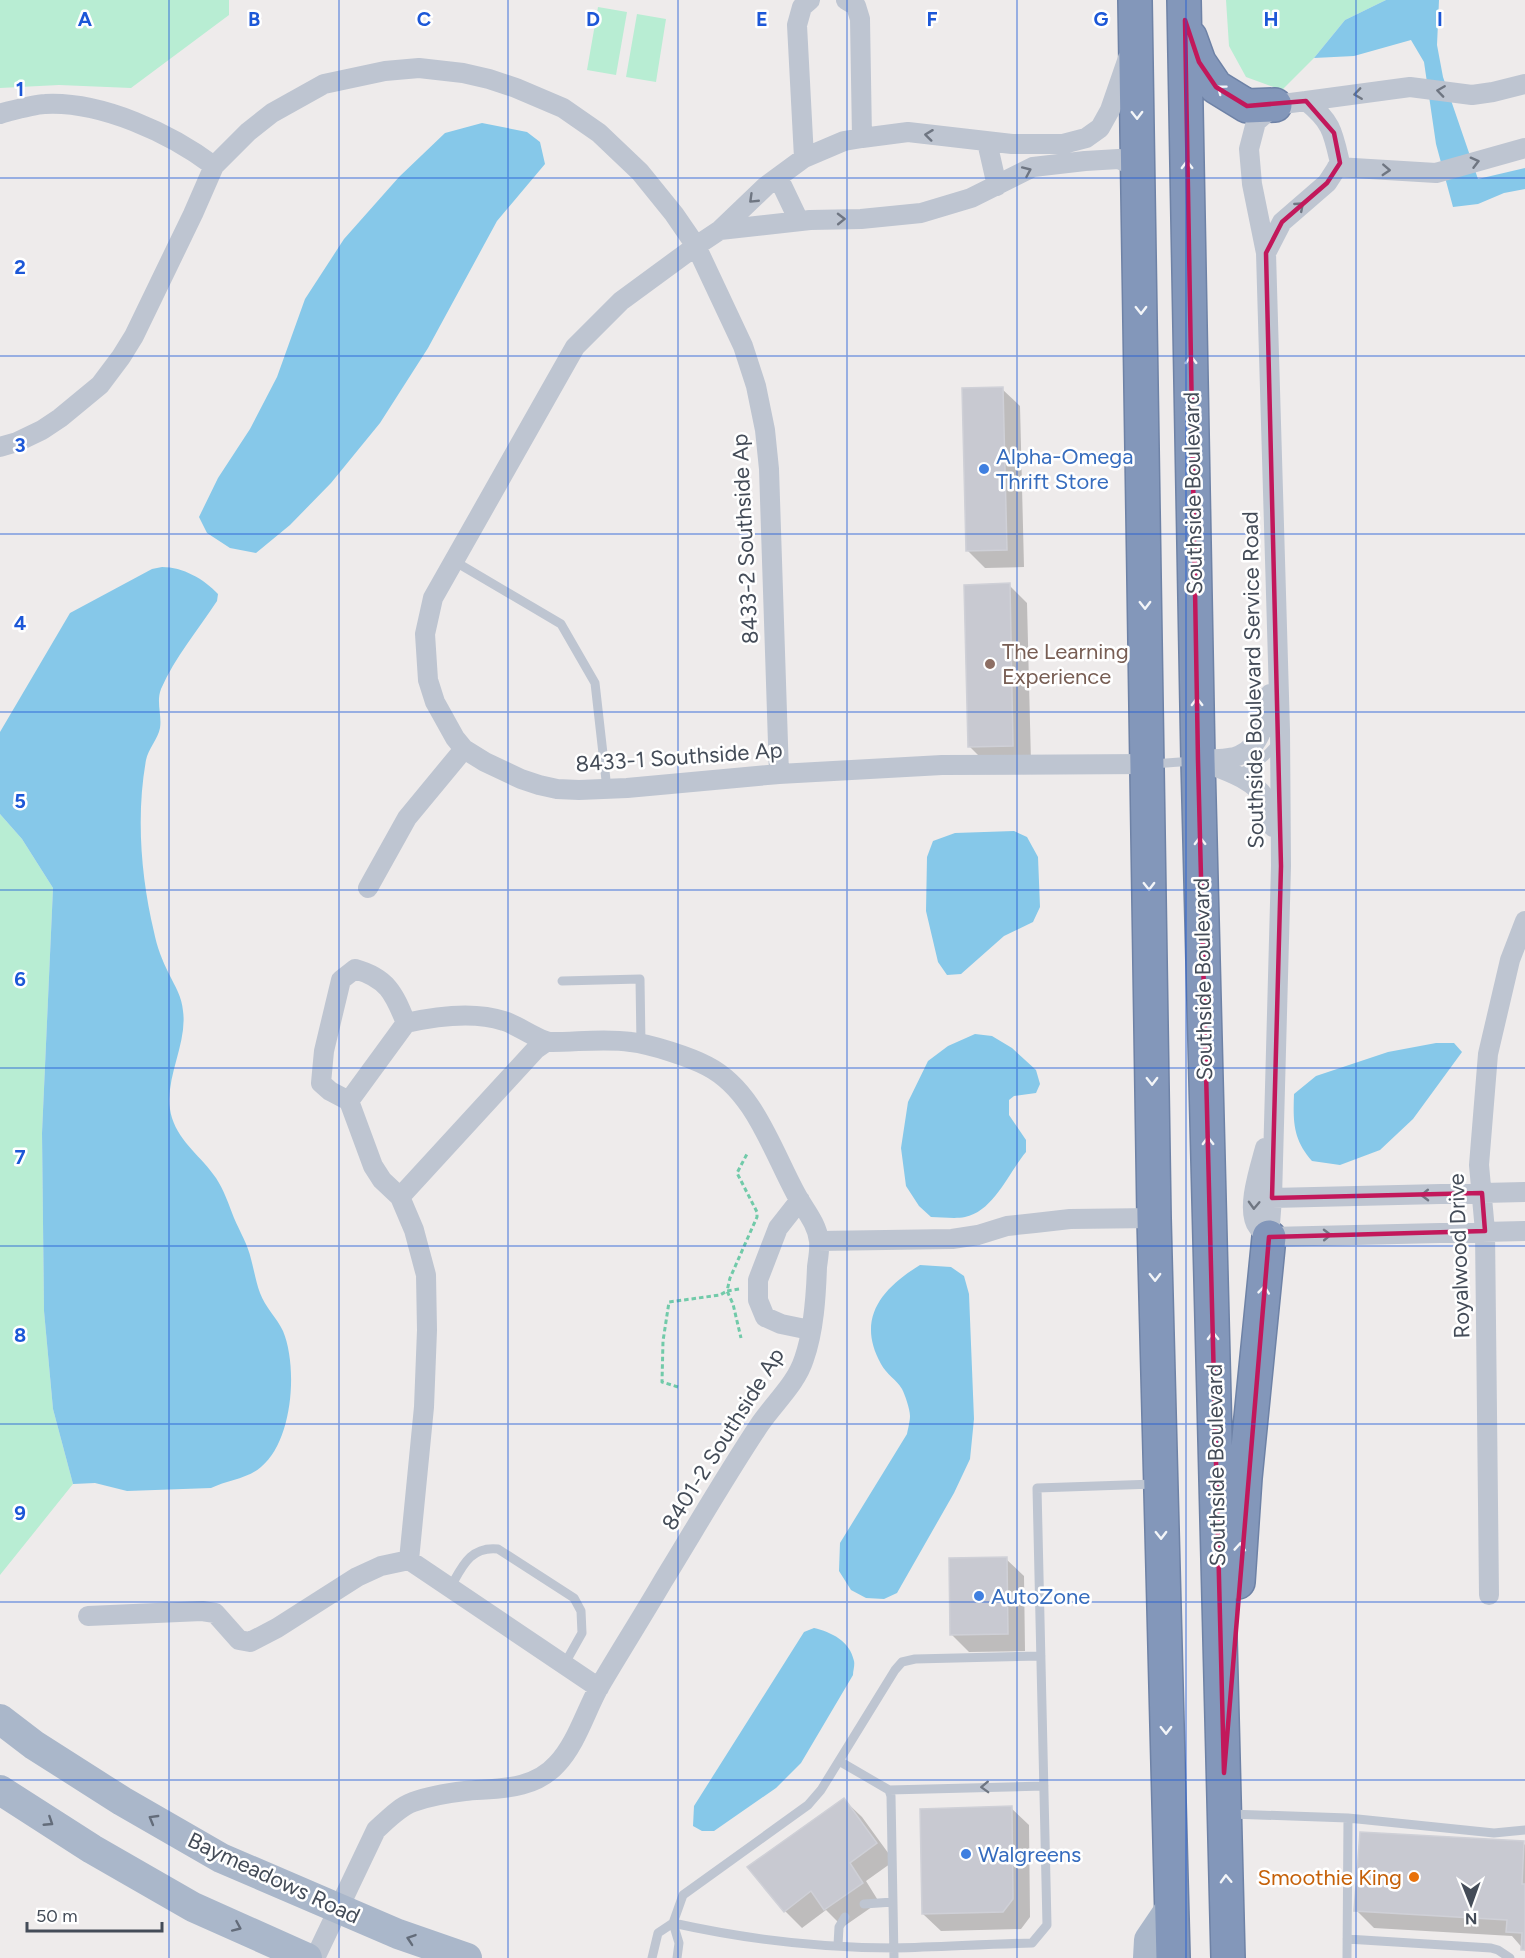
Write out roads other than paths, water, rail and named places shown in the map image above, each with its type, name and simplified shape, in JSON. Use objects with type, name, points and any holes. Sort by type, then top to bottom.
[{"type":"highway","points":[[1135,0],[1154,1218],[1173,1958]]},
{"type":"highway","points":[[1184,10],[1198,62],[1216,87],[1247,106],[1290,103]]},
{"type":"highway","name":"Southside Boulevard","points":[[1184,10],[1198,760],[1228,1958]]},
{"type":"highway","points":[[1224,1773],[1245,1478],[1269,1237]]},
{"type":"main road","name":"Baymeadows Road","points":[[0,1719],[34,1745],[122,1801],[221,1858],[398,1934],[467,1958]]},
{"type":"main road","points":[[0,1790],[92,1849],[193,1907],[307,1958]]},
{"type":"main road","points":[[1148,1958],[1149,1940],[1170,1909]]},
{"type":"main road","points":[[1228,1921],[1243,1958]]},
{"type":"street","points":[[804,158],[797,25],[802,7],[810,0]]},
{"type":"street","points":[[846,0],[856,6],[860,19],[862,138]]},
{"type":"street","name":"8433-1 Southside Ap","points":[[1136,35],[1110,110],[1100,128],[1086,138],[1063,144],[1012,144],[908,132],[844,141],[804,158],[778,177],[720,230],[621,302],[574,347],[433,598],[425,634],[425,654],[428,680],[435,702],[464,749],[512,775],[557,789],[607,789],[779,774],[942,765],[1148,764]]},
{"type":"street","name":"8433-2 Southside Ap","points":[[0,447],[42,430],[100,385],[134,336],[214,166],[248,132],[272,113],[324,84],[385,71],[419,68],[463,73],[516,88],[563,108],[582,120],[626,156],[674,214],[696,246],[743,346],[756,386],[765,430],[769,469],[779,774]]},
{"type":"street","points":[[1290,103],[1410,87],[1472,95],[1525,84]]},
{"type":"street","points":[[1290,103],[1322,115],[1334,133],[1340,163],[1337,167],[1436,173],[1520,150]]},
{"type":"street","name":"Southside Boulevard Service Road","points":[[1269,1237],[1281,866],[1280,740],[1266,253],[1252,184],[1249,149],[1256,122],[1290,103]]},
{"type":"street","points":[[0,114],[44,104],[90,108],[127,120],[169,138],[197,153],[214,166]]},
{"type":"street","points":[[987,142],[997,186]]},
{"type":"street","name":"8433-1 Southside Ap","points":[[720,230],[799,221],[861,219],[921,213],[971,198],[1033,167],[1119,159],[1128,163],[1139,175]]},
{"type":"street","name":"Southside Boulevard Service Road","points":[[1266,253],[1282,222],[1327,183],[1337,167]]},
{"type":"street","points":[[778,177],[799,221]]},
{"type":"street","points":[[1198,760],[1240,756],[1256,742],[1265,721],[1277,653]]},
{"type":"street","points":[[368,888],[407,818],[464,749]]},
{"type":"street","points":[[1198,760],[1226,770],[1260,792],[1268,804],[1281,866]]},
{"type":"street","name":"Royalwood Drive","points":[[1489,1595],[1485,1231],[1479,1165],[1488,1054],[1510,960],[1525,921]]},
{"type":"street","points":[[406,1023],[388,986],[378,978],[355,969],[341,980],[324,1051],[321,1083],[330,1091],[349,1101],[373,1166],[382,1180],[400,1197],[414,1230],[426,1275],[427,1330],[424,1407],[409,1560]]},
{"type":"street","points":[[349,1101],[406,1023],[452,1016],[482,1016],[502,1020],[525,1029],[546,1042],[536,1049],[400,1197]]},
{"type":"street","name":"8401-2 Southside Ap","points":[[315,1958],[376,1830],[390,1816],[410,1803],[462,1791],[508,1788],[529,1783],[545,1775],[558,1764],[599,1688],[728,1473],[796,1376],[805,1357],[815,1301],[819,1241],[814,1224],[761,1123],[741,1095],[722,1075],[706,1065],[641,1044],[610,1041],[546,1042]]},
{"type":"street","name":"Southside Boulevard Service Road","points":[[1269,1237],[1257,1226],[1252,1212],[1274,1107]]},
{"type":"street","points":[[1272,1198],[1525,1192]]},
{"type":"street","points":[[800,1200],[778,1228],[758,1280],[758,1300],[765,1317],[781,1324],[810,1330]]},
{"type":"street","points":[[819,1241],[952,1239],[978,1235],[1006,1226],[1047,1221],[1154,1218]]},
{"type":"street","points":[[1269,1237],[1525,1231]]},
{"type":"street","points":[[88,1616],[202,1611],[215,1613],[238,1640],[250,1642],[277,1628],[357,1577],[381,1566],[409,1560],[599,1688]]},
{"type":"lane","points":[[454,561],[561,624],[595,683],[607,789]]},
{"type":"lane","points":[[1235,775],[1253,767],[1266,757],[1280,740]]},
{"type":"lane","points":[[1148,764],[1198,760]]},
{"type":"lane","points":[[562,981],[640,979],[641,1044]]},
{"type":"lane","points":[[652,1958],[658,1933],[673,1923],[759,1937],[838,1945],[894,1948],[1032,1943],[1047,1925],[1037,1488],[1160,1483]]},
{"type":"lane","points":[[450,1588],[469,1556],[489,1548],[498,1549],[574,1598],[581,1611],[582,1633],[564,1665]]},
{"type":"lane","points":[[677,1958],[680,1943],[673,1923],[682,1895],[808,1805],[821,1790],[895,1670],[903,1662],[915,1659],[1041,1656]]},
{"type":"lane","points":[[839,1761],[889,1790],[1044,1786]]},
{"type":"lane","points":[[889,1790],[891,1796],[894,1958]]},
{"type":"lane","points":[[1224,1813],[1348,1818],[1494,1833],[1525,1830]]},
{"type":"lane","points":[[1347,1958],[1348,1818]]},
{"type":"lane","points":[[864,1904],[893,1902]]},
{"type":"lane","points":[[838,1945],[839,1927],[845,1917]]},
{"type":"lane","points":[[1347,1939],[1491,1948],[1510,1958]]},
{"type":"water","points":[[1386,0],[1439,0],[1437,45],[1443,77],[1478,179],[1525,168],[1525,189],[1504,193],[1478,204],[1453,207],[1436,144],[1424,62],[1411,40],[1354,56],[1314,58],[1345,20]]},
{"type":"water","points":[[482,123],[527,132],[540,142],[545,164],[497,221],[428,348],[380,423],[331,483],[290,525],[256,553],[230,548],[207,533],[199,517],[218,478],[250,429],[277,377],[305,299],[344,239],[399,177],[445,133]]},
{"type":"water","points":[[162,567],[178,569],[193,575],[218,594],[217,601],[180,655],[161,689],[160,728],[147,756],[141,803],[143,868],[155,938],[164,964],[180,996],[183,1011],[182,1038],[170,1091],[172,1118],[180,1135],[210,1170],[224,1193],[248,1249],[262,1298],[283,1331],[288,1346],[291,1383],[290,1403],[280,1440],[272,1455],[255,1471],[211,1488],[127,1491],[95,1483],[73,1484],[53,1409],[44,1311],[42,1133],[53,888],[22,839],[0,814],[0,732],[70,613],[152,569]]},
{"type":"water","points":[[1014,831],[1027,837],[1038,857],[1040,907],[1033,922],[1004,936],[961,974],[947,975],[938,962],[926,911],[927,857],[933,841],[955,833]]},
{"type":"water","points":[[975,1034],[992,1036],[1012,1048],[1036,1070],[1040,1084],[1036,1093],[1014,1096],[1009,1100],[1009,1115],[1026,1140],[1026,1152],[1000,1190],[984,1207],[965,1217],[931,1217],[919,1206],[906,1186],[901,1148],[908,1102],[928,1061],[948,1046]]},
{"type":"water","points":[[1436,1043],[1454,1043],[1462,1052],[1413,1119],[1380,1150],[1340,1165],[1312,1161],[1298,1138],[1294,1094],[1316,1076],[1388,1052]]},
{"type":"water","points":[[920,1265],[951,1267],[964,1276],[969,1294],[974,1419],[970,1459],[954,1493],[897,1593],[884,1599],[866,1598],[851,1590],[839,1571],[840,1543],[907,1434],[910,1416],[902,1389],[883,1368],[874,1348],[871,1333],[872,1319],[884,1295],[906,1274]]},
{"type":"water","points":[[814,1628],[839,1638],[852,1654],[854,1666],[853,1675],[801,1763],[776,1788],[714,1831],[702,1831],[693,1826],[694,1806],[804,1632]]},
{"type":"place","name":"Alpha-Omega Thrift Store","points":[[984,469]]},
{"type":"place","name":"The Learning Experience","points":[[990,664]]},
{"type":"place","name":"AutoZone","points":[[979,1596]]},
{"type":"place","name":"Walgreens","points":[[966,1854]]},
{"type":"place","name":"Smoothie King","points":[[1414,1877]]}]
